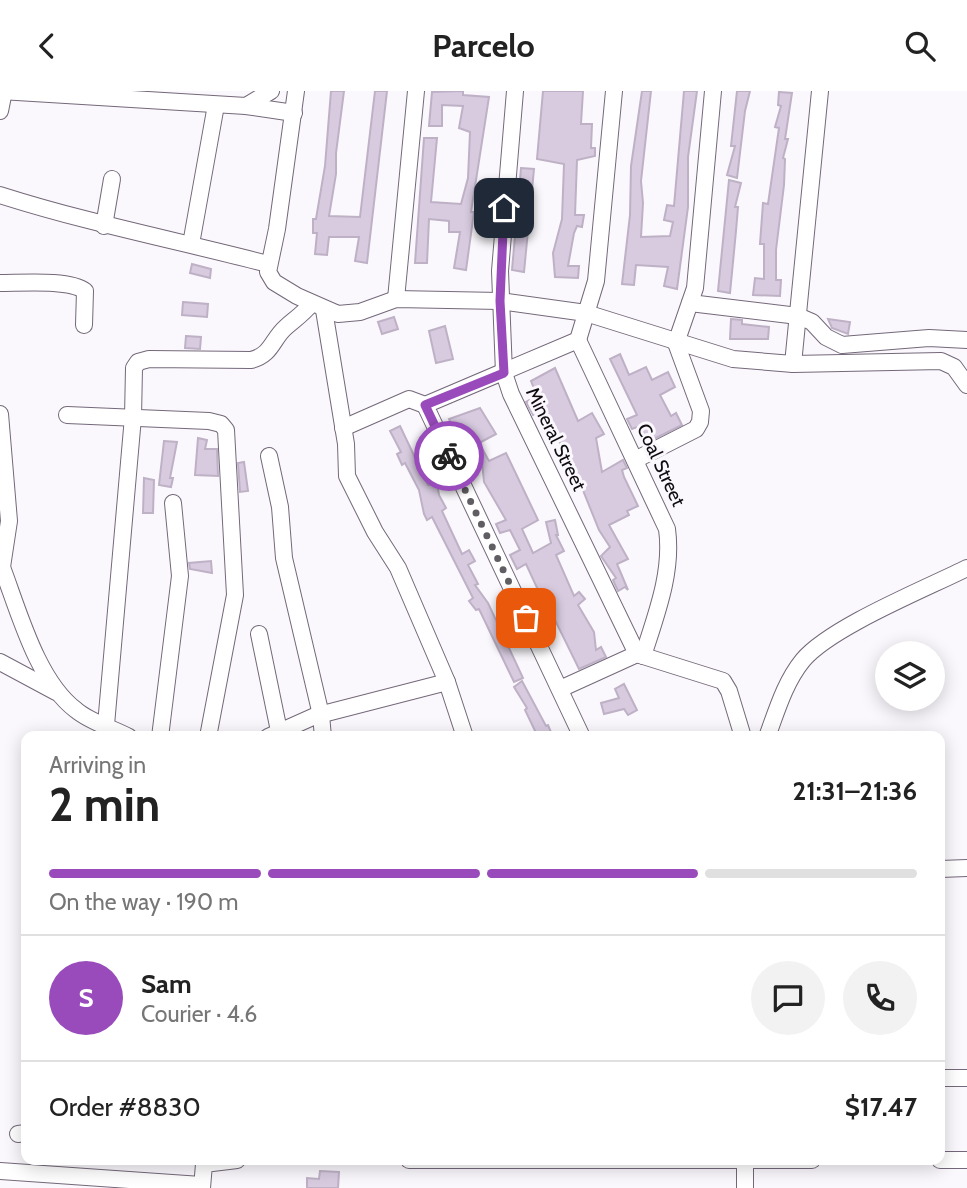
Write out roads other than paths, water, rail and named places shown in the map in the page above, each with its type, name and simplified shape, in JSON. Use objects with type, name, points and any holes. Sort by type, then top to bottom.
[{"type":"street","points":[[0,111],[3,91],[246,106],[294,113]]},
{"type":"street","points":[[246,106],[271,91]]},
{"type":"street","points":[[296,91],[277,229],[268,272],[274,282],[317,307],[349,315],[396,299],[500,301],[586,313],[733,359],[793,363],[933,360],[954,367],[967,385]]},
{"type":"street","points":[[396,299],[416,91]]},
{"type":"street","points":[[515,91],[500,301],[504,373],[578,340],[598,268],[614,91]]},
{"type":"street","points":[[635,460],[696,429],[700,422],[701,411],[672,342],[695,288],[713,91]]},
{"type":"street","points":[[793,363],[820,91]]},
{"type":"street","points":[[191,244],[216,105]]},
{"type":"street","points":[[104,226],[112,179]]},
{"type":"street","points":[[0,195],[104,226],[191,244],[268,264]]},
{"type":"street","points":[[0,282],[70,285],[82,288],[85,291],[84,325]]},
{"type":"street","points":[[690,303],[798,316],[812,322],[826,337],[842,345],[929,338],[967,340]]},
{"type":"street","points":[[106,725],[133,417],[134,368],[138,362],[251,361],[263,357],[284,328],[317,307]]},
{"type":"street","points":[[317,307],[343,428],[350,485],[398,568],[447,682],[463,731]]},
{"type":"street","name":"Coal Street","points":[[578,340],[664,521],[669,542],[662,592],[640,655]]},
{"type":"street","name":"Mineral Street","points":[[343,428],[410,399],[425,405],[504,373],[510,394],[640,655]]},
{"type":"street","points":[[425,405],[579,731]]},
{"type":"street","points":[[0,414],[9,521],[1,564],[24,624],[56,692]]},
{"type":"street","points":[[67,415],[209,421],[221,424],[226,430],[235,595],[209,731]]},
{"type":"street","points":[[269,456],[280,507],[284,558],[322,731]]},
{"type":"street","points":[[161,731],[180,576],[173,503]]},
{"type":"street","points":[[769,731],[794,671],[821,643],[967,568]]},
{"type":"street","points":[[259,634],[274,731]]},
{"type":"street","points":[[560,689],[640,655],[723,681],[729,691],[741,731]]},
{"type":"street","points":[[0,662],[56,692],[79,713],[118,731]]},
{"type":"street","points":[[281,731],[321,715],[447,682]]},
{"type":"street","points":[[945,869],[967,868]]},
{"type":"street","points":[[945,1078],[967,1078]]},
{"type":"street","points":[[945,1160],[967,1160]]},
{"type":"street","points":[[745,1165],[745,1188]]},
{"type":"street","points":[[0,1171],[199,1176]]}]
